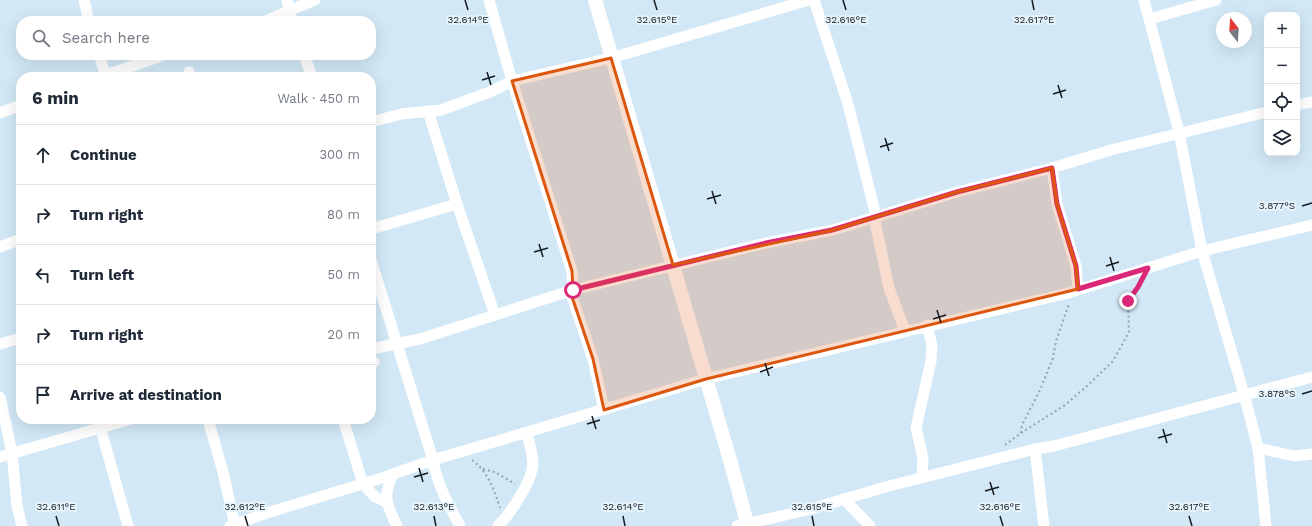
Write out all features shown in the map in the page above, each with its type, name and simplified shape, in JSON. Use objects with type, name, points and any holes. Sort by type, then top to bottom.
[{"type":"street","points":[[84,0],[88,16]]},
{"type":"street","points":[[287,0],[291,16]]},
{"type":"street","points":[[292,16],[316,0]]},
{"type":"street","points":[[489,0],[512,81],[572,271],[572,291],[593,359],[604,410]]},
{"type":"street","points":[[594,0],[730,460],[744,525],[807,510],[1035,449],[1054,446],[1312,377]]},
{"type":"street","points":[[376,121],[401,114],[454,106],[512,81],[611,58],[809,0]]},
{"type":"street","points":[[814,0],[848,104],[875,217],[889,288],[904,330]]},
{"type":"street","points":[[1144,0],[1179,132],[1202,251],[1244,394],[1258,448],[1266,526]]},
{"type":"street","points":[[1150,19],[1216,0]]},
{"type":"street","points":[[101,60],[103,72]]},
{"type":"street","points":[[115,72],[150,60]]},
{"type":"street","points":[[306,60],[310,72]]},
{"type":"street","points":[[1300,104],[1312,102]]},
{"type":"street","points":[[0,113],[16,107]]},
{"type":"street","points":[[428,111],[457,204],[496,315]]},
{"type":"street","points":[[376,348],[420,339],[572,291],[766,243],[832,230],[1001,180],[1052,168],[1111,150],[1179,132],[1264,113]]},
{"type":"street","points":[[1052,168],[1057,204],[1076,266],[1075,290]]},
{"type":"street","points":[[376,228],[457,204]]},
{"type":"street","points":[[209,424],[224,476],[233,526],[270,512],[363,484],[433,460],[706,379],[904,330],[1075,290],[1202,251],[1312,225]]},
{"type":"street","points":[[0,247],[16,241]]},
{"type":"street","points":[[376,276],[433,460],[436,478],[446,501],[460,526]]},
{"type":"street","points":[[922,478],[923,458],[916,428],[932,345],[927,325]]},
{"type":"street","points":[[0,344],[16,339]]},
{"type":"street","points":[[0,397],[12,453],[17,506],[22,526]]},
{"type":"street","points":[[0,457],[99,424],[128,526]]},
{"type":"street","points":[[345,424],[363,484],[375,497],[387,502]]},
{"type":"street","points":[[501,523],[522,490],[532,470],[533,461],[527,433]]},
{"type":"street","points":[[1258,448],[1294,456],[1312,454]]},
{"type":"street","points":[[1035,449],[1044,526]]},
{"type":"street","points":[[393,474],[386,492],[387,502],[397,526]]},
{"type":"street","points":[[844,499],[870,526]]},
{"type":"path","points":[[989,461],[1021,433],[1065,405],[1113,360],[1129,332],[1128,301],[1138,287],[1148,268]]},
{"type":"path","points":[[1021,433],[1022,424],[1040,390],[1053,358],[1056,341],[1075,290]]},
{"type":"path","points":[[461,452],[482,469],[494,489],[501,523]]},
{"type":"path","points":[[482,469],[504,476],[522,490]]},
{"type":"highlighted area","points":[[611,58],[673,265],[833,230],[957,192],[1052,168],[1057,204],[1076,266],[1078,289],[706,379],[604,410],[593,359],[570,291],[573,290],[572,271],[512,81]]},
{"type":"route","points":[[573,290],[766,243],[808,236],[832,230],[957,192],[1052,168],[1055,179],[1057,204],[1076,266],[1078,289],[1148,268],[1138,287],[1128,301]]}]
